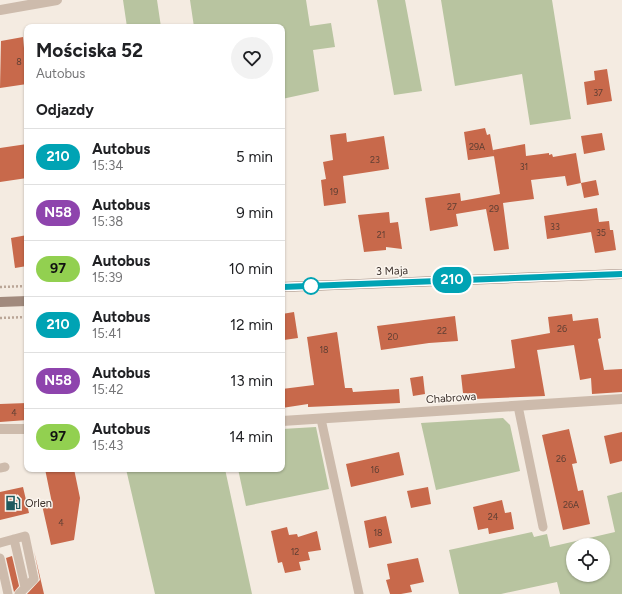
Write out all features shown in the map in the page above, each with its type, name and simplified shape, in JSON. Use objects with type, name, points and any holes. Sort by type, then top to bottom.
[{"type":"main road","name":"3 Maja","points":[[285,287],[622,274]]},
{"type":"main road","points":[[0,302],[24,302]]},
{"type":"street","points":[[0,10],[57,0]]},
{"type":"street","name":"Chabrowa","points":[[285,421],[622,399]]},
{"type":"street","points":[[0,429],[24,429]]},
{"type":"lane","points":[[518,406],[543,527]]},
{"type":"lane","points":[[321,419],[359,594]]},
{"type":"lane","points":[[0,543],[25,536],[34,579],[22,591]]},
{"type":"lane","points":[[0,558],[8,594]]},
{"type":"path","points":[[0,287],[24,286]]},
{"type":"path","points":[[0,318],[24,317]]},
{"type":"green space","points":[[123,0],[157,0],[161,24],[127,24]]},
{"type":"green space","points":[[190,0],[306,0],[310,26],[331,23],[335,47],[313,50],[319,91],[285,98],[285,24],[194,24]]},
{"type":"green space","points":[[377,0],[405,0],[422,91],[394,95]]},
{"type":"green space","points":[[441,0],[552,0],[571,119],[530,125],[522,74],[455,86]]},
{"type":"green space","points":[[503,418],[510,425],[520,471],[436,490],[421,423]]},
{"type":"green space","points":[[316,427],[329,489],[246,506],[239,472],[285,472],[285,429]]},
{"type":"green space","points":[[127,472],[226,472],[252,594],[155,594]]},
{"type":"green space","points":[[622,492],[622,594],[560,594],[557,582],[501,594],[459,594],[449,550],[532,532],[534,537],[547,534],[550,547],[566,543],[566,582],[610,582],[610,538],[589,538],[615,532],[607,496]]},
{"type":"building","points":[[23,37],[24,84],[0,88],[1,41]]},
{"type":"building","points":[[607,69],[612,101],[587,105],[584,82],[595,80],[594,71]]},
{"type":"building","points":[[485,128],[487,135],[490,134],[494,156],[468,160],[464,132]]},
{"type":"building","points":[[346,133],[347,142],[384,136],[389,169],[343,176],[346,203],[324,206],[321,180],[326,179],[323,162],[333,160],[330,135]]},
{"type":"building","points":[[602,133],[605,150],[584,154],[581,136]]},
{"type":"building","points":[[24,144],[24,178],[0,182],[0,148]]},
{"type":"building","points":[[525,144],[526,156],[549,153],[549,155],[552,154],[553,157],[576,153],[581,183],[567,186],[565,176],[531,180],[534,199],[503,203],[509,249],[494,251],[486,209],[456,214],[458,226],[430,231],[425,198],[460,193],[461,201],[500,194],[493,150]]},
{"type":"building","points":[[596,180],[599,195],[584,198],[581,183]]},
{"type":"building","points":[[597,208],[599,222],[609,221],[610,230],[613,230],[616,250],[595,253],[591,232],[547,239],[544,216]]},
{"type":"building","points":[[389,212],[390,223],[398,222],[402,249],[386,247],[386,250],[364,252],[358,215]]},
{"type":"building","points":[[24,236],[24,266],[15,268],[11,238]]},
{"type":"building","points":[[294,312],[298,338],[285,340],[285,314]]},
{"type":"building","points":[[572,314],[573,321],[598,318],[601,338],[598,339],[604,370],[622,369],[622,392],[592,394],[591,378],[580,380],[574,345],[537,350],[545,396],[474,399],[473,394],[463,393],[461,375],[515,368],[511,340],[550,333],[548,317]]},
{"type":"building","points":[[455,316],[458,341],[429,343],[381,350],[377,326]]},
{"type":"building","points":[[337,332],[345,388],[352,388],[353,392],[399,389],[400,403],[308,407],[308,404],[285,408],[285,389],[314,385],[307,337]]},
{"type":"building","points":[[423,376],[425,394],[413,396],[410,378]]},
{"type":"building","points":[[24,403],[24,420],[0,422],[0,404]]},
{"type":"building","points":[[569,429],[577,463],[572,464],[578,491],[583,490],[590,524],[563,530],[542,435]]},
{"type":"building","points":[[622,432],[622,461],[610,464],[604,436]]},
{"type":"building","points":[[399,452],[404,475],[351,487],[346,464]]},
{"type":"building","points":[[46,472],[75,472],[80,498],[74,540],[51,545],[42,505],[52,503]]},
{"type":"building","name":"Orlen","points":[[23,487],[29,513],[0,520],[0,492]]},
{"type":"building","points":[[428,487],[431,504],[411,508],[407,491]]},
{"type":"building","points":[[502,500],[505,513],[511,512],[514,529],[489,534],[488,528],[478,530],[473,507]]},
{"type":"building","points":[[386,516],[392,543],[369,548],[364,521]]},
{"type":"building","points":[[287,527],[289,535],[297,534],[298,537],[317,531],[321,550],[308,552],[310,560],[299,562],[301,570],[285,573],[282,562],[278,563],[271,531]]},
{"type":"building","points":[[34,551],[44,594],[27,594],[40,580]]},
{"type":"building","points":[[12,556],[19,586],[14,592],[6,558]]},
{"type":"building","points":[[418,558],[424,582],[410,585],[412,592],[390,594],[386,580],[390,579],[387,564]]},
{"type":"bus line","name":"210","points":[[285,287],[622,274]]},
{"type":"place","name":"Orlen","points":[[13,503]]}]
